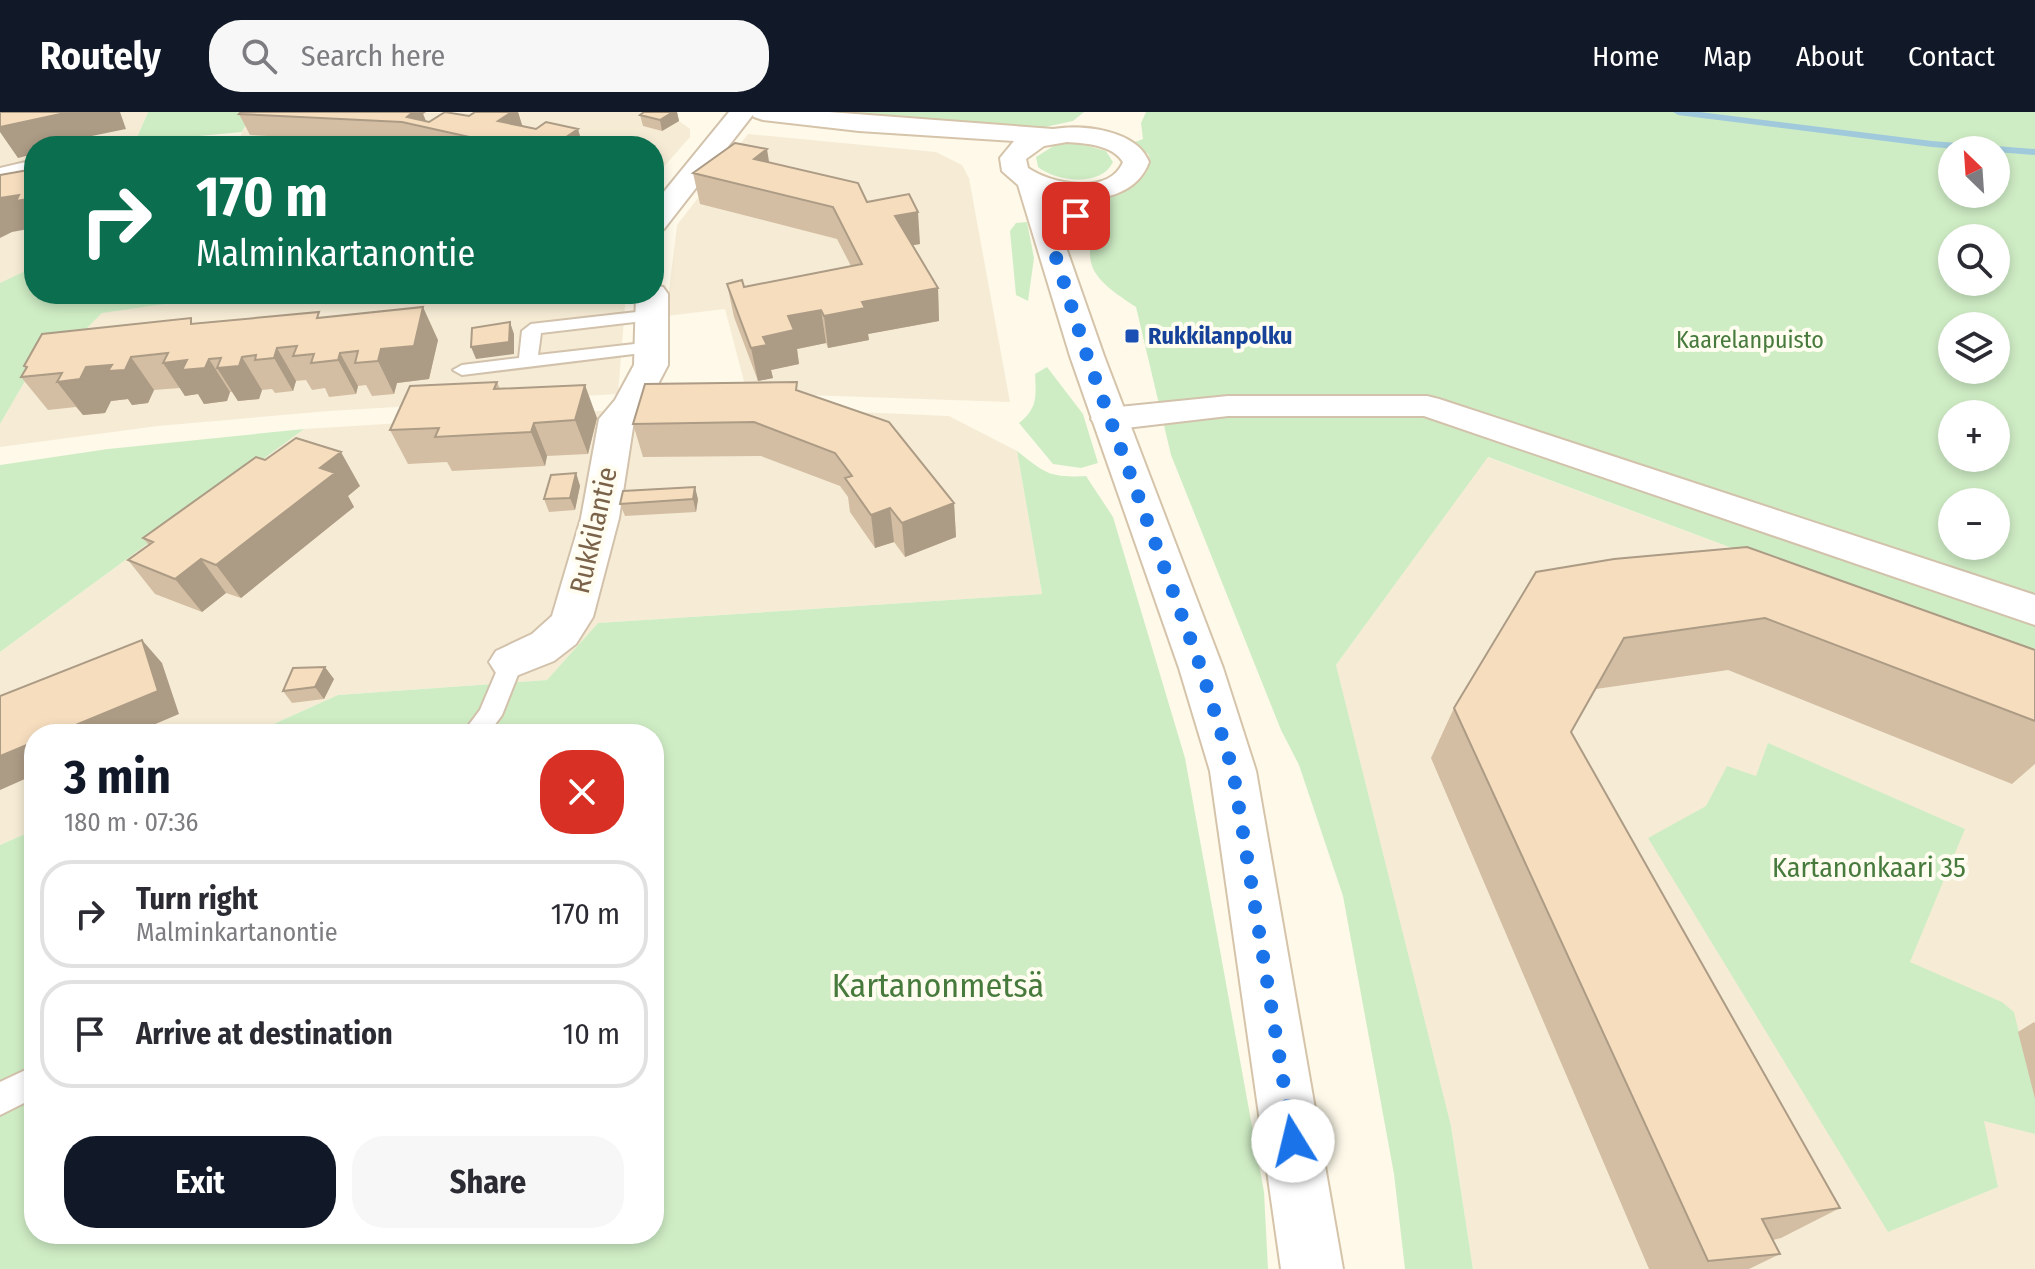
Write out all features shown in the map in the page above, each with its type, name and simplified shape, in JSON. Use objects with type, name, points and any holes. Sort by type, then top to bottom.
[{"type":"street","points":[[664,210],[742,112]]},
{"type":"street","points":[[763,112],[945,130],[1059,135],[1086,135],[1112,125]]},
{"type":"street","points":[[1013,158],[1026,144],[1082,127],[1112,125]]},
{"type":"street","points":[[1054,251],[1067,241],[1087,196],[1123,180],[1135,166],[1112,125]]},
{"type":"street","points":[[945,130],[993,145],[1013,158],[1015,171],[1031,183],[1055,190],[1096,190]]},
{"type":"street","points":[[0,176],[24,170]]},
{"type":"street","points":[[1031,183],[1043,227],[1054,251],[1109,419],[1201,668],[1233,771],[1312,1269]]},
{"type":"street","name":"Rukkilantie","points":[[511,662],[554,641],[565,632],[572,617],[600,518],[617,419],[630,405],[651,365],[653,319]]},
{"type":"street","points":[[1109,419],[1228,406],[1427,406],[2035,610]]},
{"type":"lane","points":[[528,362],[531,331],[537,328],[653,319]]},
{"type":"lane","points":[[462,370],[528,362],[653,319]]},
{"type":"lane","name":"Rukkilantie","points":[[482,724],[490,715],[511,662]]},
{"type":"lane","points":[[0,1099],[24,1086]]},
{"type":"shaded area","points":[[0,112],[148,112],[138,136],[24,136],[24,163],[0,170]]},
{"type":"shaded area","points":[[253,112],[643,112],[679,121],[690,129],[690,137],[664,167],[664,136],[240,136]]},
{"type":"shaded area","points":[[748,134],[936,152],[962,165],[969,178],[1010,402],[747,393],[725,309],[666,316],[677,225]]},
{"type":"shaded area","points":[[24,181],[24,304],[625,304],[618,394],[329,411],[158,426],[0,447],[0,187]]},
{"type":"shaded area","points":[[813,410],[949,416],[1017,451],[1042,594],[598,623],[547,680],[338,695],[273,724],[24,724],[24,834],[0,845],[0,652],[304,429],[597,411]]},
{"type":"shaded area","points":[[1487,457],[2035,661],[2035,1269],[1473,1269],[1451,1126],[1355,842],[1336,665]]},
{"type":"green space","points":[[148,112],[253,112],[242,132],[138,136]]},
{"type":"green space","points":[[827,112],[1084,112],[1073,121],[1036,129]]},
{"type":"green space","name":"Kaarelanpuisto","points":[[1146,112],[2035,112],[2035,661],[1488,457],[1336,665],[1451,1126],[1473,1269],[1405,1269],[1394,1174],[1343,896],[1299,765],[1281,730],[1171,455],[1136,307],[1108,287],[1093,268],[1091,244],[1102,211],[1089,211],[1097,203],[1144,176],[1149,167],[1149,155],[1135,142],[1143,139],[1141,123]]},
{"type":"green space","points":[[1077,143],[1106,151],[1113,162],[1099,175],[1078,180],[1056,176],[1038,167],[1036,157],[1055,145]]},
{"type":"green space","points":[[1027,222],[1034,258],[1028,301],[1016,295],[1010,231],[1016,223]]},
{"type":"green space","points":[[24,272],[24,304],[164,304],[102,313],[78,337],[40,355],[0,424],[0,283]]},
{"type":"green space","points":[[1047,367],[1083,414],[1098,463],[1081,468],[1053,464],[1019,423],[1030,412],[1034,401],[1035,374]]},
{"type":"green space","points":[[304,429],[0,652],[0,465],[108,449]]},
{"type":"green space","name":"Kartanonmetsä","points":[[1017,451],[1055,475],[1086,476],[1113,517],[1185,758],[1264,1192],[1268,1269],[0,1269],[0,845],[24,834],[24,1244],[664,1244],[664,724],[273,724],[338,695],[547,680],[598,623],[1042,594]]},
{"type":"green space","name":"Kartanonkaari 35","points":[[1768,743],[1965,829],[1910,962],[2002,1002],[2014,1012],[2035,1099],[2035,1134],[1984,1121],[1998,1187],[1888,1232],[1648,838],[1706,806],[1727,766],[1756,776]]},
{"type":"building","points":[[0,112],[65,112],[65,113],[0,127]]},
{"type":"building","points":[[413,112],[407,117],[429,122],[445,112],[469,116],[475,112],[512,112],[498,121],[536,129],[546,122],[578,129],[568,136],[465,136],[402,122],[239,114]]},
{"type":"building","points":[[644,112],[673,112],[660,120],[640,115]]},
{"type":"building","points":[[735,143],[767,149],[754,159],[858,183],[867,202],[909,194],[918,212],[895,216],[938,288],[862,302],[865,308],[824,316],[821,310],[788,316],[794,330],[763,337],[767,345],[751,348],[727,284],[742,280],[744,287],[862,264],[833,207],[693,173]]},
{"type":"building","points":[[24,171],[24,200],[16,201],[19,195],[0,198],[0,175]]},
{"type":"building","points":[[423,307],[414,346],[381,349],[378,361],[355,363],[358,351],[340,353],[338,360],[311,363],[314,354],[293,356],[297,346],[277,348],[274,358],[255,360],[256,355],[242,357],[239,366],[217,368],[221,358],[209,359],[205,368],[182,370],[187,360],[163,363],[168,353],[131,357],[125,370],[108,371],[112,365],[86,367],[80,379],[57,382],[62,373],[21,377],[42,334],[191,318],[191,324],[319,312],[317,318]]},
{"type":"building","points":[[510,322],[509,342],[471,347],[472,328]]},
{"type":"building","points":[[497,382],[494,389],[585,385],[575,420],[534,423],[531,432],[435,437],[439,428],[390,430],[410,386]]},
{"type":"building","points":[[797,382],[796,390],[889,422],[954,503],[902,523],[890,508],[871,515],[845,478],[852,476],[835,453],[754,422],[633,424],[645,384]]},
{"type":"building","points":[[296,438],[341,452],[320,468],[335,473],[216,565],[201,559],[175,579],[128,560],[153,542],[143,538],[256,457],[265,460]]},
{"type":"building","points":[[576,473],[570,498],[544,499],[551,475]]},
{"type":"building","points":[[695,487],[693,499],[620,504],[623,491]]},
{"type":"building","points":[[1747,547],[2035,650],[2035,721],[1765,618],[1624,638],[1571,732],[1840,1208],[1762,1219],[1780,1254],[1708,1261],[1454,708],[1536,572],[1614,559]]},
{"type":"building","points":[[142,640],[158,691],[78,724],[24,724],[24,746],[0,756],[0,696]]},
{"type":"building","points":[[325,667],[315,687],[283,691],[293,668]]},
{"type":"waterway","points":[[1678,112],[1932,144],[2035,152]]},
{"type":"place","name":"Rukkilanpolku","points":[[1132,336]]},
{"type":"route","points":[[1076,216],[1067,241],[1054,251],[1087,356],[1201,668],[1233,771],[1293,1141]]}]
